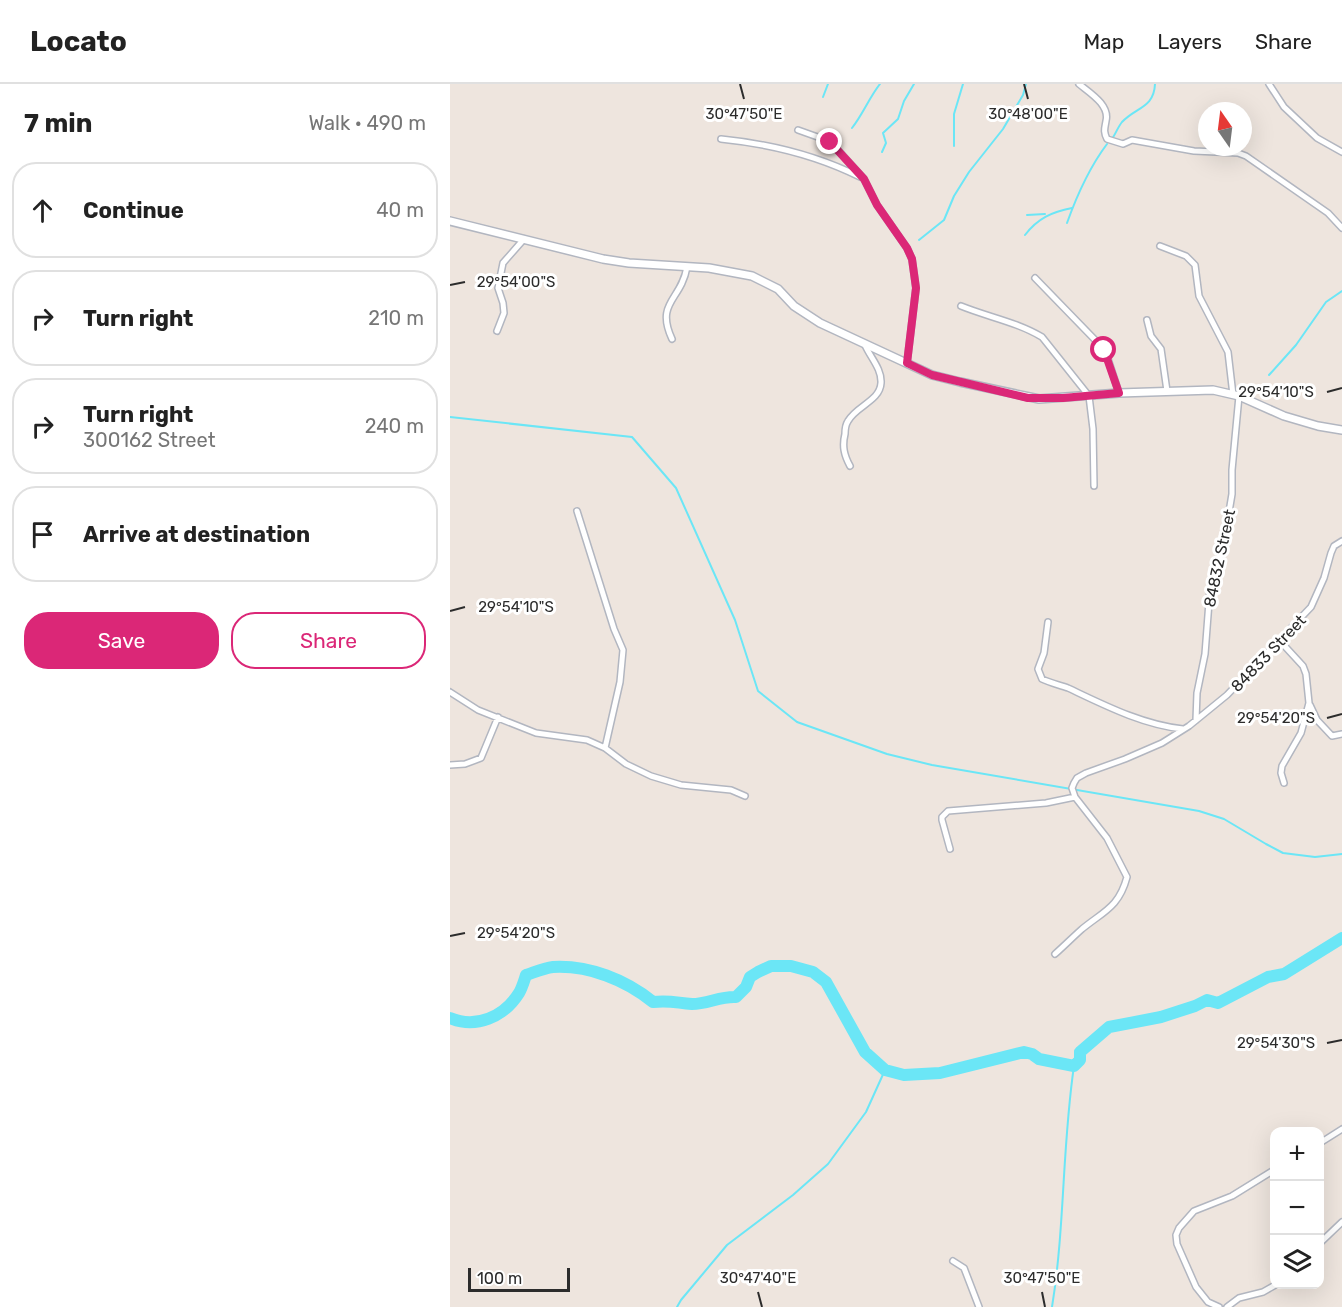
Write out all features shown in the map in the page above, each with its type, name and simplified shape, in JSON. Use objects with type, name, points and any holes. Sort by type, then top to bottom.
[{"type":"street","points":[[1079,84],[1106,109],[1107,119],[1104,133],[1107,139],[1123,144],[1132,141],[1194,151],[1238,153],[1246,156],[1320,208],[1342,228]]},
{"type":"street","points":[[1271,85],[1284,107],[1317,138],[1342,152]]},
{"type":"street","points":[[798,130],[830,142],[864,179],[877,205],[907,248],[912,259],[916,288],[907,363]]},
{"type":"street","points":[[721,139],[776,146],[839,167],[864,179]]},
{"type":"street","points":[[450,221],[603,259],[738,272],[766,281],[778,289],[806,316],[932,375],[1028,398],[1213,390],[1236,395],[1284,416],[1342,430]]},
{"type":"street","points":[[497,331],[504,313],[498,288],[501,270],[508,255],[524,239]]},
{"type":"street","name":"84832 Street","points":[[1160,246],[1186,256],[1195,265],[1199,296],[1228,352],[1236,395],[1232,494],[1223,548],[1210,588],[1205,654],[1197,693],[1196,720]]},
{"type":"street","points":[[672,339],[665,318],[667,310],[682,285],[687,267]]},
{"type":"street","points":[[1035,278],[1100,345],[1107,356],[1119,393]]},
{"type":"street","points":[[961,306],[1032,331],[1042,337],[1089,396],[1093,429],[1094,486]]},
{"type":"street","points":[[1147,320],[1151,336],[1161,349],[1167,391]]},
{"type":"street","points":[[850,466],[843,451],[848,421],[876,395],[882,381],[880,372],[865,345]]},
{"type":"street","points":[[576,511],[623,650],[620,682],[605,748]]},
{"type":"street","name":"84833 Street","points":[[1075,797],[1072,788],[1077,778],[1162,743],[1185,729],[1227,695],[1311,607],[1324,578],[1334,546],[1342,541]]},
{"type":"street","points":[[1048,622],[1044,653],[1038,669],[1042,679],[1137,717],[1171,728],[1185,729]]},
{"type":"street","points":[[1280,641],[1303,666],[1309,703],[1317,720],[1332,736],[1342,734]]},
{"type":"street","points":[[450,692],[478,710],[536,733],[587,740],[605,748],[626,764],[651,776],[681,785],[731,790],[745,796]]},
{"type":"street","points":[[1284,783],[1282,766],[1301,733],[1309,703]]},
{"type":"street","points":[[450,765],[465,764],[481,758],[498,717]]},
{"type":"street","points":[[950,849],[942,820],[948,811],[1046,803],[1075,797],[1107,838],[1127,877],[1121,895],[1110,909],[1084,927],[1055,954]]},
{"type":"street","points":[[1324,1140],[1342,1129]]},
{"type":"street","points":[[1219,1307],[1208,1302],[1196,1287],[1177,1244],[1176,1235],[1194,1211],[1232,1196],[1270,1173]]},
{"type":"street","points":[[1324,1239],[1342,1222]]},
{"type":"street","points":[[953,1262],[964,1268],[980,1307]]},
{"type":"street","points":[[1227,1307],[1239,1298],[1270,1288]]},
{"type":"waterway","points":[[823,97],[828,84]]},
{"type":"waterway","points":[[852,128],[880,84]]},
{"type":"waterway","points":[[882,152],[886,143],[883,133],[898,119],[904,101],[914,84]]},
{"type":"waterway","points":[[954,146],[954,114],[963,84]]},
{"type":"waterway","points":[[919,240],[944,220],[954,196],[969,172],[1003,129],[1023,95],[1026,84]]},
{"type":"waterway","points":[[1112,139],[1122,122],[1148,103],[1154,92],[1155,84]]},
{"type":"waterway","points":[[1067,223],[1084,182],[1107,144]]},
{"type":"waterway","points":[[1025,235],[1035,224],[1046,217],[1072,208]]},
{"type":"waterway","points":[[1027,215],[1045,214]]},
{"type":"waterway","points":[[1269,375],[1296,345],[1326,302],[1342,291]]},
{"type":"waterway","points":[[450,417],[632,437],[676,488],[735,620],[758,691],[797,722],[887,754],[932,765],[1199,811],[1224,819],[1283,853],[1315,857],[1342,854]]},
{"type":"waterway","points":[[450,1018],[470,1022],[489,1019],[506,1009],[513,1001],[526,975],[550,968],[567,967],[593,971],[631,987],[653,1002],[669,1001],[692,1004],[736,997],[746,987],[750,977],[758,972],[771,966],[791,966],[813,972],[826,982],[865,1052],[885,1070],[904,1075],[940,1073],[1024,1052],[1039,1059],[1074,1066],[1080,1060],[1080,1052],[1109,1027],[1161,1017],[1207,1000],[1218,1003],[1268,977],[1284,974],[1342,938]]},
{"type":"waterway","points":[[1052,1307],[1074,1066]]},
{"type":"waterway","points":[[677,1307],[727,1245],[793,1195],[828,1164],[866,1112],[885,1070]]},
{"type":"route","points":[[830,142],[864,179],[877,205],[912,259],[916,288],[907,363],[932,375],[1028,398],[1063,398],[1119,393],[1104,350]]}]
